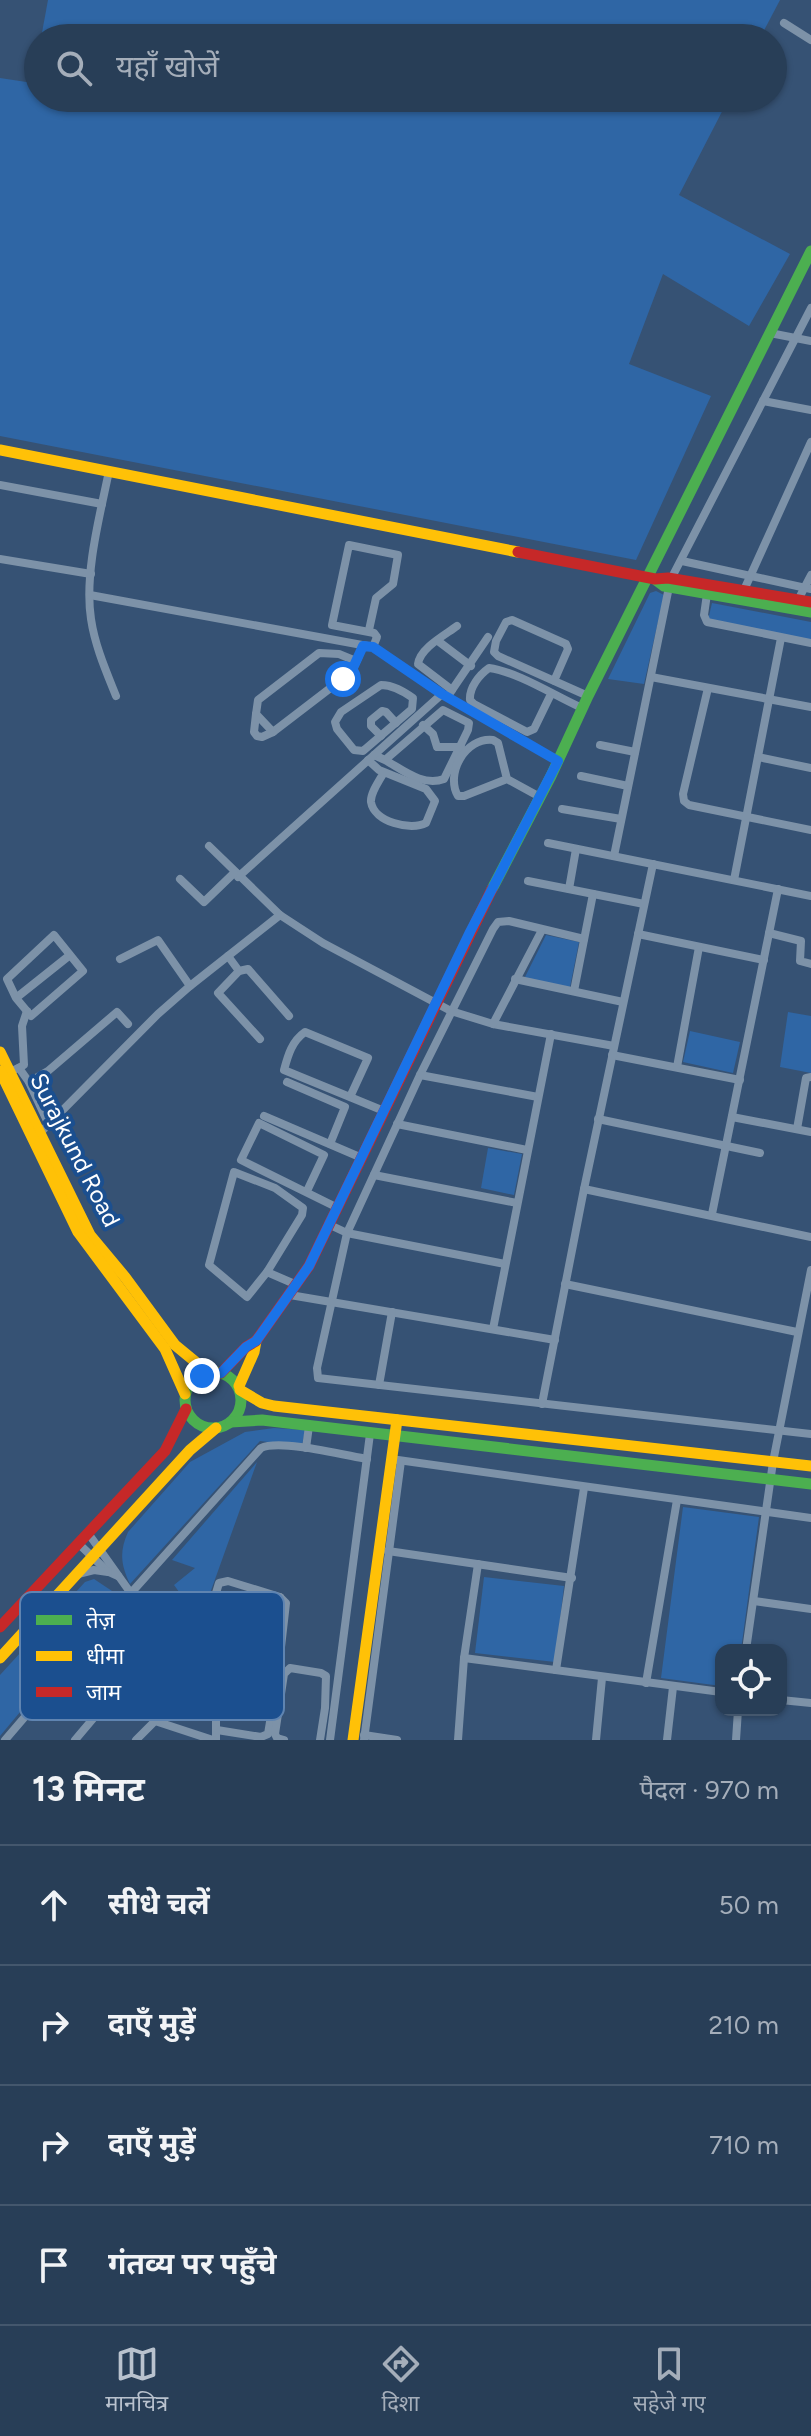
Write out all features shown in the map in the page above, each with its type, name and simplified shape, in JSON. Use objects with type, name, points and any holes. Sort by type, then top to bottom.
[{"type":"street","points":[[787,25],[811,40]]},
{"type":"street","points":[[216,1428],[204,1427],[193,1421],[186,1409],[185,1394],[196,1379],[215,1373],[256,1341],[294,1290],[330,1225],[436,1002],[588,696],[652,578],[811,251]]},
{"type":"street","points":[[614,856],[670,583],[811,308]]},
{"type":"street","points":[[770,333],[811,341]]},
{"type":"street","points":[[763,401],[811,410]]},
{"type":"street","points":[[744,590],[811,442]]},
{"type":"street","points":[[0,450],[652,578],[707,594],[811,612]]},
{"type":"street","points":[[109,471],[90,595],[93,629],[116,696]]},
{"type":"street","points":[[0,485],[102,504]]},
{"type":"street","points":[[356,661],[339,654],[319,653],[258,700],[254,732],[257,736],[273,732],[347,676],[377,637],[369,630],[332,625],[349,545],[398,555],[393,584],[376,598],[369,630]]},
{"type":"street","points":[[0,559],[91,574]]},
{"type":"street","points":[[682,561],[808,588]]},
{"type":"street","points":[[798,600],[808,588],[811,575]]},
{"type":"street","points":[[670,583],[744,590],[811,602]]},
{"type":"street","points":[[707,594],[704,615],[707,622],[811,643]]},
{"type":"street","points":[[90,595],[368,647],[558,761]]},
{"type":"street","points":[[554,681],[568,649],[566,644],[512,620],[506,622],[494,652],[554,681],[588,696]]},
{"type":"street","points":[[447,694],[418,664],[418,657],[457,626]]},
{"type":"street","points":[[180,879],[204,902],[371,757],[394,729],[412,709],[414,703],[406,692],[390,685],[373,689],[341,712],[335,722],[337,729],[354,750],[363,751],[381,736],[394,729],[447,694],[471,666],[488,637]]},
{"type":"street","points":[[734,880],[781,638]]},
{"type":"street","points":[[438,641],[471,666]]},
{"type":"street","points":[[551,694],[534,729],[527,732],[474,704],[469,692],[482,673],[489,668],[500,669],[582,708]]},
{"type":"street","points":[[651,677],[811,707]]},
{"type":"street","points":[[708,688],[683,794],[684,801],[689,805],[811,830]]},
{"type":"street","points":[[371,757],[385,760],[422,781],[437,782],[451,770],[469,723],[443,710],[385,760]]},
{"type":"street","points":[[381,736],[371,726],[375,715],[386,712],[394,729]]},
{"type":"street","points":[[256,714],[273,732]]},
{"type":"street","points":[[423,725],[433,734],[437,747],[461,747]]},
{"type":"street","points":[[507,779],[475,794],[458,796],[453,776],[467,749],[487,739],[498,743],[507,779],[540,797]]},
{"type":"street","points":[[600,745],[635,752]]},
{"type":"street","points":[[371,757],[384,772],[432,793],[435,801],[426,823],[409,827],[382,817],[371,798],[384,772]]},
{"type":"street","points":[[758,757],[811,768]]},
{"type":"street","points":[[581,776],[628,786]]},
{"type":"street","points":[[562,809],[621,819]]},
{"type":"street","points":[[548,843],[811,896]]},
{"type":"street","points":[[209,846],[280,915],[323,943],[451,1011],[493,1024],[551,1034],[740,1080]]},
{"type":"street","points":[[569,889],[576,849]]},
{"type":"street","points":[[542,1404],[598,1119],[653,864]]},
{"type":"street","points":[[528,881],[644,904]]},
{"type":"street","points":[[712,1214],[778,889]]},
{"type":"street","points":[[574,991],[593,894]]},
{"type":"street","points":[[10,1070],[29,1082],[45,1129],[190,986],[280,915]]},
{"type":"street","points":[[584,939],[509,921],[495,925],[420,1075],[347,1233],[317,1368],[318,1378],[811,1434]]},
{"type":"street","points":[[493,1024],[542,930]]},
{"type":"street","points":[[769,933],[801,941],[800,961],[811,964]]},
{"type":"street","points":[[638,934],[764,960]]},
{"type":"street","points":[[54,935],[83,971],[31,1016],[16,998],[7,979],[54,935]]},
{"type":"street","points":[[120,959],[158,940],[190,986]]},
{"type":"street","points":[[677,1067],[699,947]]},
{"type":"street","points":[[16,998],[70,955]]},
{"type":"street","points":[[228,956],[239,971]]},
{"type":"street","points":[[260,1039],[218,993],[239,971],[248,969],[289,1016]]},
{"type":"street","points":[[515,979],[623,1002]]},
{"type":"street","points":[[10,1070],[24,1065],[22,1026],[27,1011]]},
{"type":"street","points":[[29,1082],[48,1071],[117,1012],[128,1024]]},
{"type":"street","points":[[350,1097],[368,1058],[305,1032],[297,1037],[284,1070],[318,1079],[350,1097],[384,1111]]},
{"type":"street","points":[[493,1329],[551,1034]]},
{"type":"street","name":"Surajkund Road","points":[[0,1052],[45,1129],[90,1235],[175,1345],[215,1373]]},
{"type":"street","name":"Surajkund Road","points":[[10,1070],[78,1232],[165,1349],[185,1394]]},
{"type":"street","points":[[420,1075],[538,1097]]},
{"type":"street","points":[[797,1129],[806,1078],[811,1077]]},
{"type":"street","points":[[287,1082],[345,1107],[330,1144]]},
{"type":"street","points":[[264,1116],[362,1158]]},
{"type":"street","points":[[732,1117],[811,1132]]},
{"type":"street","points":[[598,1119],[760,1153]]},
{"type":"street","points":[[307,1191],[324,1155],[259,1123],[241,1160],[338,1208]]},
{"type":"street","points":[[397,1124],[527,1150]]},
{"type":"street","points":[[234,1172],[275,1188],[303,1208],[302,1215],[267,1272],[247,1297],[209,1265],[234,1172]]},
{"type":"street","points":[[374,1175],[517,1203]]},
{"type":"street","points":[[584,1189],[811,1237]]},
{"type":"street","points":[[330,1225],[347,1233],[505,1264]]},
{"type":"street","points":[[747,1644],[773,1462],[811,1270]]},
{"type":"street","points":[[267,1272],[294,1290],[331,1302],[555,1340]]},
{"type":"street","points":[[565,1284],[797,1332]]},
{"type":"street","points":[[379,1385],[392,1312]]},
{"type":"street","points":[[231,1422],[238,1410],[240,1388],[256,1341]]},
{"type":"street","points":[[215,1373],[231,1378],[262,1403],[274,1406],[811,1466]]},
{"type":"street","points":[[33,1592],[165,1451],[186,1409]]},
{"type":"street","points":[[60,1592],[190,1450],[216,1428],[231,1422],[262,1420],[811,1484]]},
{"type":"street","points":[[360,1738],[388,1551],[397,1420]]},
{"type":"street","points":[[306,1448],[309,1426]]},
{"type":"street","points":[[320,1740],[329,1709],[370,1434]]},
{"type":"street","points":[[132,1592],[261,1448],[268,1445],[306,1448],[367,1459]]},
{"type":"street","points":[[396,1460],[811,1518]]},
{"type":"street","points":[[360,1738],[396,1460]]},
{"type":"street","points":[[556,1670],[584,1488]]},
{"type":"street","points":[[646,1683],[677,1500]]},
{"type":"street","points":[[110,1568],[108,1548],[115,1532]]},
{"type":"street","points":[[88,1533],[96,1553]]},
{"type":"street","points":[[79,1544],[96,1553],[130,1592]]},
{"type":"street","points":[[388,1551],[572,1578]]},
{"type":"street","points":[[458,1740],[464,1658],[478,1564]]},
{"type":"street","points":[[76,1575],[110,1568]]},
{"type":"street","points":[[216,1592],[219,1583],[228,1581],[264,1592]]},
{"type":"street","points":[[284,1601],[284,1621]]},
{"type":"street","points":[[754,1601],[811,1609]]},
{"type":"street","points":[[0,1627],[20,1606]]},
{"type":"street","points":[[0,1658],[20,1636]]},
{"type":"street","points":[[464,1658],[715,1691]]},
{"type":"street","points":[[284,1674],[287,1669],[325,1674],[330,1740]]},
{"type":"street","points":[[596,1740],[602,1678]]},
{"type":"street","points":[[667,1740],[673,1687]]},
{"type":"street","points":[[787,1701],[811,1703]]},
{"type":"street","points":[[736,1740],[738,1716]]},
{"type":"street","points":[[5,1740],[22,1720]]},
{"type":"street","points":[[75,1740],[92,1720]]},
{"type":"street","points":[[136,1740],[155,1721],[215,1737],[261,1737],[268,1734],[270,1720]]},
{"type":"street","points":[[277,1720],[275,1734],[284,1740]]},
{"type":"street","points":[[360,1738],[397,1740]]},
{"type":"shaded area","points":[[48,0],[780,0],[767,24],[44,24]]},
{"type":"shaded area","points":[[0,78],[24,82],[24,112],[722,112],[679,195],[790,254],[749,326],[663,274],[629,364],[711,396],[636,560],[0,436]]},
{"type":"shaded area","points":[[656,591],[664,595],[644,684],[608,679],[650,593]]},
{"type":"shaded area","points":[[712,603],[811,622],[811,640],[708,620]]},
{"type":"shaded area","points":[[546,935],[579,942],[570,987],[524,979]]},
{"type":"shaded area","points":[[788,1012],[811,1016],[811,1073],[780,1067]]},
{"type":"shaded area","points":[[690,1031],[740,1042],[733,1073],[683,1062]]},
{"type":"shaded area","points":[[488,1148],[522,1154],[514,1195],[481,1188]]},
{"type":"shaded area","points":[[274,1428],[305,1430],[302,1446],[260,1441],[130,1584],[122,1558],[128,1532],[190,1462],[245,1432]]},
{"type":"shaded area","points":[[257,1462],[210,1592],[179,1592],[174,1585],[195,1568],[172,1560]]},
{"type":"shaded area","points":[[683,1507],[759,1517],[742,1644],[715,1644],[715,1685],[661,1678]]},
{"type":"shaded area","points":[[484,1577],[564,1586],[555,1662],[475,1653]]},
{"type":"shaded area","points":[[94,1579],[114,1592],[76,1592],[85,1582]]},
{"type":"shaded area","points":[[20,1653],[20,1712],[0,1736],[0,1675]]},
{"type":"traffic: fast","points":[[492,889],[811,251]]},
{"type":"traffic: fast","points":[[656,580],[664,586],[811,612]]},
{"type":"traffic: fast","points":[[213,1372],[233,1380],[241,1400],[233,1420],[213,1428],[193,1420],[185,1400],[193,1380],[213,1372]]},
{"type":"traffic: fast","points":[[231,1422],[262,1420],[811,1484]]},
{"type":"traffic: slow","points":[[0,450],[518,552]]},
{"type":"traffic: slow","points":[[0,1052],[90,1235],[175,1345],[209,1373]]},
{"type":"traffic: slow","points":[[0,1071],[78,1232],[165,1349],[185,1394]]},
{"type":"traffic: slow","points":[[239,1386],[256,1341]]},
{"type":"traffic: slow","points":[[240,1390],[274,1406],[811,1466]]},
{"type":"traffic: slow","points":[[353,1740],[397,1420]]},
{"type":"traffic: slow","points":[[60,1592],[190,1450],[216,1428]]},
{"type":"traffic: slow","points":[[0,1658],[20,1636]]},
{"type":"traffic: jam","points":[[518,552],[655,579],[668,578],[811,602]]},
{"type":"traffic: jam","points":[[221,1373],[256,1341],[309,1266],[492,889]]},
{"type":"traffic: jam","points":[[33,1592],[165,1451],[186,1409]]},
{"type":"traffic: jam","points":[[0,1627],[20,1606]]},
{"type":"route","points":[[202,1376],[221,1373],[256,1341],[302,1279],[470,932],[558,761],[442,694],[373,647],[363,646],[352,670],[343,679]]}]
